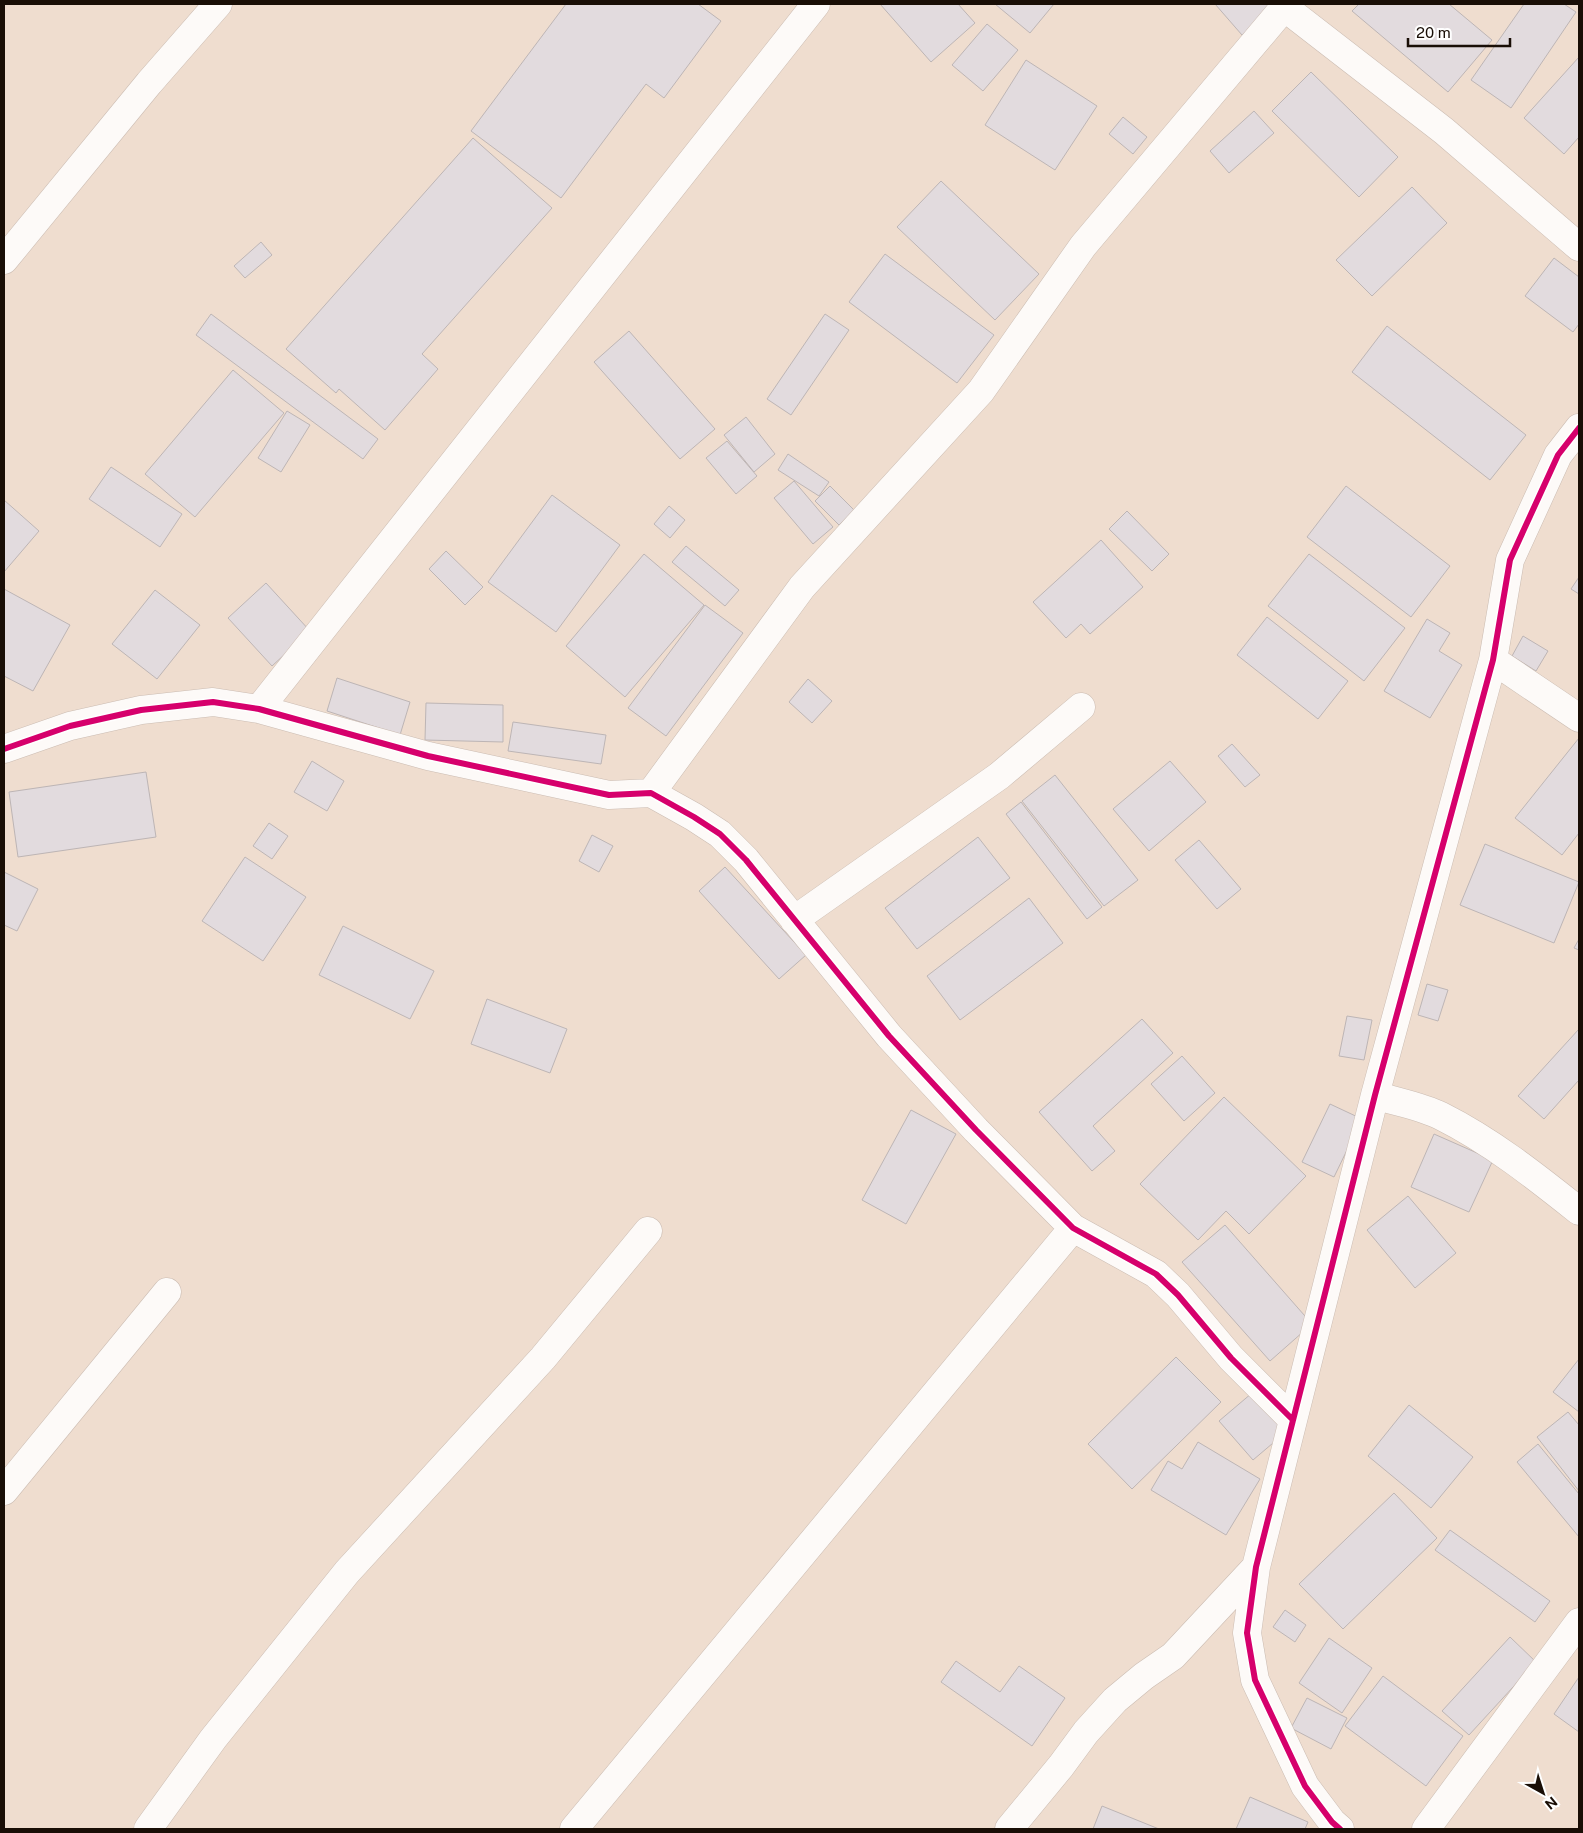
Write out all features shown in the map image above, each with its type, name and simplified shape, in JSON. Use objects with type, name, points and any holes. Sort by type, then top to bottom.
[{"type":"street","points":[[4,260],[149,83],[218,4]]},
{"type":"street","points":[[259,709],[816,4]]},
{"type":"street","points":[[651,793],[802,587],[981,390],[1083,246],[1285,5],[1444,131],[1579,247]]},
{"type":"street","points":[[1340,1829],[1332,1822],[1305,1786],[1255,1680],[1246,1633],[1256,1567],[1375,1095],[1493,660],[1510,560],[1558,455],[1579,428]]},
{"type":"street","points":[[1493,660],[1579,718]]},
{"type":"street","points":[[4,749],[70,726],[141,710],[213,702],[259,709],[428,756],[609,795],[651,793],[720,834],[746,860],[889,1036],[976,1130],[1073,1228],[1156,1274],[1178,1294],[1230,1358],[1293,1420]]},
{"type":"street","points":[[794,920],[1000,776],[1080,707]]},
{"type":"street","points":[[1375,1095],[1439,1115],[1524,1168],[1579,1211]]},
{"type":"street","points":[[574,1829],[1073,1228]]},
{"type":"street","points":[[148,1829],[213,1739],[347,1572],[543,1358],[648,1231]]},
{"type":"street","points":[[4,1491],[167,1292]]},
{"type":"street","points":[[1009,1829],[1061,1766],[1086,1732],[1116,1700],[1144,1676],[1173,1656],[1256,1567]]},
{"type":"street","points":[[1426,1829],[1579,1622]]},
{"type":"building","points":[[566,4],[698,4],[721,21],[664,98],[646,84],[561,198],[471,131]]},
{"type":"building","points":[[880,4],[958,4],[975,23],[931,62]]},
{"type":"building","points":[[995,4],[1054,4],[1030,33]]},
{"type":"building","points":[[1215,4],[1277,4],[1242,35]]},
{"type":"building","points":[[1359,4],[1449,4],[1492,40],[1448,92],[1352,11]]},
{"type":"building","points":[[1524,4],[1564,4],[1576,12],[1511,108],[1471,80]]},
{"type":"building","points":[[987,24],[1018,50],[983,91],[952,65]]},
{"type":"building","points":[[1579,57],[1579,137],[1564,154],[1524,118]]},
{"type":"building","points":[[1026,60],[1097,106],[1055,170],[985,125]]},
{"type":"building","points":[[1311,72],[1398,157],[1359,197],[1272,111]]},
{"type":"building","points":[[1254,111],[1274,133],[1229,173],[1210,151]]},
{"type":"building","points":[[1123,117],[1147,137],[1133,154],[1109,134]]},
{"type":"building","points":[[473,138],[552,208],[422,354],[438,369],[385,430],[339,389],[336,393],[286,349]]},
{"type":"building","points":[[941,181],[1039,274],[995,320],[897,227]]},
{"type":"building","points":[[1412,187],[1447,223],[1372,296],[1336,260]]},
{"type":"building","points":[[261,242],[272,255],[245,278],[234,266]]},
{"type":"building","points":[[885,254],[994,335],[957,383],[849,302]]},
{"type":"building","points":[[1554,258],[1579,277],[1579,324],[1573,332],[1525,296]]},
{"type":"building","points":[[211,314],[378,439],[363,459],[196,335]]},
{"type":"building","points":[[825,314],[849,330],[791,415],[767,399]]},
{"type":"building","points":[[1387,326],[1526,435],[1490,480],[1352,372]]},
{"type":"building","points":[[629,331],[715,429],[680,459],[594,362]]},
{"type":"building","points":[[233,370],[284,413],[195,517],[145,474]]},
{"type":"building","points":[[287,411],[310,425],[281,472],[258,458]]},
{"type":"building","points":[[746,417],[775,454],[754,472],[724,435]]},
{"type":"building","points":[[727,441],[757,476],[736,494],[706,458]]},
{"type":"building","points":[[788,454],[829,482],[819,496],[778,470]]},
{"type":"building","points":[[111,467],[182,514],[160,547],[89,499]]},
{"type":"building","points":[[794,481],[833,527],[813,544],[774,498]]},
{"type":"building","points":[[830,486],[854,510],[839,525],[815,501]]},
{"type":"building","points":[[1346,486],[1450,566],[1411,617],[1307,537]]},
{"type":"building","points":[[552,495],[620,545],[556,632],[488,582]]},
{"type":"building","points":[[4,500],[39,531],[4,572]]},
{"type":"building","points":[[669,506],[685,520],[670,538],[654,524]]},
{"type":"building","points":[[1127,511],[1169,554],[1152,571],[1109,529]]},
{"type":"building","points":[[1101,540],[1143,587],[1090,634],[1081,624],[1066,638],[1033,602]]},
{"type":"building","points":[[686,546],[739,590],[725,606],[672,562]]},
{"type":"building","points":[[446,551],[483,587],[465,605],[429,569]]},
{"type":"building","points":[[644,554],[704,605],[625,697],[566,646]]},
{"type":"building","points":[[1309,554],[1405,628],[1364,681],[1268,606]]},
{"type":"building","points":[[1579,577],[1579,594],[1571,589]]},
{"type":"building","points":[[266,583],[310,631],[272,666],[228,618]]},
{"type":"building","points":[[4,589],[70,625],[33,691],[4,676]]},
{"type":"building","points":[[155,590],[200,625],[157,679],[112,644]]},
{"type":"building","points":[[705,605],[743,633],[666,736],[628,708]]},
{"type":"building","points":[[1267,617],[1348,681],[1318,719],[1237,655]]},
{"type":"building","points":[[1427,619],[1450,633],[1439,651],[1462,665],[1430,718],[1384,691]]},
{"type":"building","points":[[1523,636],[1548,651],[1536,671],[1512,656]]},
{"type":"building","points":[[337,678],[410,702],[400,735],[327,711]]},
{"type":"building","points":[[808,679],[832,701],[812,723],[789,702]]},
{"type":"building","points":[[426,703],[503,705],[503,742],[425,740]]},
{"type":"building","points":[[513,722],[606,735],[601,764],[508,751]]},
{"type":"building","points":[[1579,738],[1579,833],[1562,855],[1515,818]]},
{"type":"building","points":[[1232,744],[1260,775],[1245,787],[1218,756]]},
{"type":"building","points":[[312,761],[344,781],[327,811],[294,792]]},
{"type":"building","points":[[1170,761],[1206,802],[1149,851],[1113,809]]},
{"type":"building","points":[[146,772],[156,837],[18,857],[9,792]]},
{"type":"building","points":[[1055,775],[1138,880],[1104,906],[1022,801]]},
{"type":"building","points":[[1021,802],[1102,907],[1087,919],[1006,814]]},
{"type":"building","points":[[269,823],[288,836],[272,859],[253,846]]},
{"type":"building","points":[[592,835],[613,846],[599,872],[579,861]]},
{"type":"building","points":[[978,837],[1010,878],[917,949],[885,908]]},
{"type":"building","points":[[1199,840],[1241,889],[1217,909],[1175,860]]},
{"type":"building","points":[[1485,844],[1579,882],[1554,943],[1460,905]]},
{"type":"building","points":[[245,857],[306,897],[263,961],[202,921]]},
{"type":"building","points":[[725,867],[806,955],[779,979],[699,891]]},
{"type":"building","points":[[4,872],[38,889],[17,931],[4,925]]},
{"type":"building","points":[[1029,898],[1063,943],[960,1020],[927,976]]},
{"type":"building","points":[[343,926],[434,971],[410,1019],[319,975]]},
{"type":"building","points":[[1579,939],[1579,950],[1574,948]]},
{"type":"building","points":[[1427,984],[1448,990],[1438,1021],[1418,1015]]},
{"type":"building","points":[[487,999],[567,1029],[550,1073],[471,1044]]},
{"type":"building","points":[[1347,1016],[1372,1020],[1364,1060],[1339,1056]]},
{"type":"building","points":[[1142,1019],[1173,1053],[1093,1126],[1115,1151],[1092,1171],[1039,1112]]},
{"type":"building","points":[[1579,1029],[1579,1080],[1544,1119],[1518,1096]]},
{"type":"building","points":[[1182,1056],[1215,1093],[1184,1121],[1151,1084]]},
{"type":"building","points":[[1224,1097],[1306,1176],[1249,1234],[1226,1211],[1198,1240],[1140,1184]]},
{"type":"building","points":[[1330,1104],[1362,1119],[1334,1177],[1302,1162]]},
{"type":"building","points":[[911,1110],[956,1134],[906,1224],[862,1200]]},
{"type":"building","points":[[1434,1134],[1493,1160],[1469,1212],[1411,1187]]},
{"type":"building","points":[[1408,1196],[1456,1253],[1415,1288],[1367,1230]]},
{"type":"building","points":[[1225,1225],[1312,1324],[1270,1361],[1182,1262]]},
{"type":"building","points":[[1176,1357],[1221,1402],[1132,1489],[1088,1444]]},
{"type":"building","points":[[1579,1359],[1579,1412],[1553,1392]]},
{"type":"building","points":[[1252,1393],[1286,1432],[1253,1460],[1219,1421]]},
{"type":"building","points":[[1409,1405],[1473,1457],[1431,1508],[1368,1456]]},
{"type":"building","points":[[1568,1412],[1579,1425],[1579,1491],[1537,1437]]},
{"type":"building","points":[[1198,1442],[1260,1479],[1226,1535],[1151,1490],[1168,1461],[1182,1469]]},
{"type":"building","points":[[1538,1444],[1579,1494],[1579,1537],[1517,1462]]},
{"type":"building","points":[[1394,1493],[1437,1538],[1343,1629],[1299,1584]]},
{"type":"building","points":[[1450,1530],[1550,1601],[1535,1622],[1435,1550]]},
{"type":"building","points":[[1285,1610],[1306,1625],[1295,1642],[1273,1627]]},
{"type":"building","points":[[1510,1637],[1536,1662],[1469,1735],[1442,1711]]},
{"type":"building","points":[[1329,1638],[1372,1668],[1342,1713],[1299,1683]]},
{"type":"building","points":[[956,1661],[1000,1692],[1019,1666],[1065,1698],[1032,1746],[941,1682]]},
{"type":"building","points":[[1383,1676],[1463,1736],[1426,1786],[1345,1726]]},
{"type":"building","points":[[1579,1677],[1579,1732],[1554,1714]]},
{"type":"building","points":[[1307,1698],[1347,1718],[1331,1749],[1291,1728]]},
{"type":"building","points":[[1250,1797],[1308,1822],[1305,1829],[1236,1829]]},
{"type":"building","points":[[1102,1806],[1159,1829],[1093,1829]]},
{"type":"cycle path","points":[[1340,1829],[1332,1822],[1305,1786],[1255,1680],[1247,1633],[1256,1567],[1375,1095],[1493,660],[1510,560],[1558,455],[1579,428]]},
{"type":"cycle path","points":[[4,749],[70,726],[141,710],[213,702],[259,709],[428,756],[609,795],[651,793],[720,834],[746,860],[889,1036],[976,1130],[1073,1228],[1156,1274],[1178,1295],[1231,1358],[1293,1420]]}]
